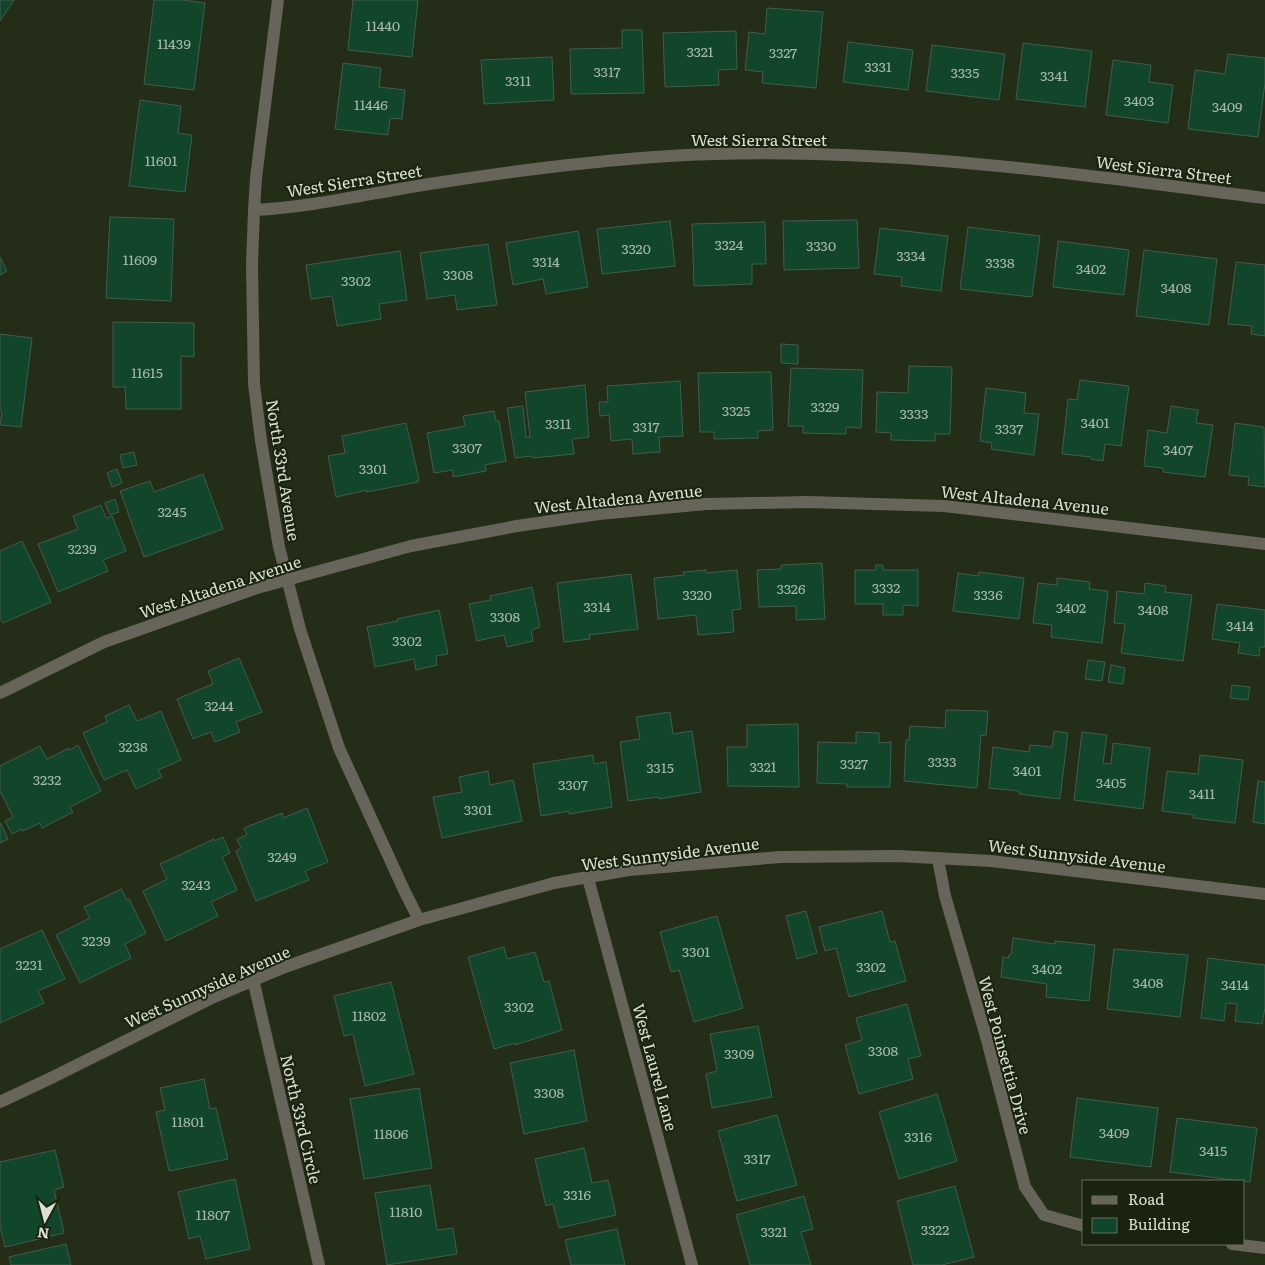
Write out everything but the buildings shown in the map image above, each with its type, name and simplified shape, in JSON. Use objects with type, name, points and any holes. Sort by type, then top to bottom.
[{"type":"street","name":"North 33rd Avenue","points":[[278,0],[257,168],[252,265],[254,384],[262,441],[279,547],[287,579],[300,629],[339,748],[419,920]]},
{"type":"street","name":"West Sierra Street","points":[[254,210],[291,208],[434,183],[551,166],[671,156],[765,154],[866,156],[1019,167],[1265,198]]},
{"type":"street","name":"West Altadena Avenue","points":[[0,693],[104,642],[287,579],[411,546],[517,526],[599,514],[706,504],[807,502],[944,506],[1265,544]]},
{"type":"street","name":"West Sunnyside Avenue","points":[[0,1102],[253,979],[361,939],[419,920],[554,883],[629,870],[780,857],[898,856],[991,860],[1265,894]]},
{"type":"street","name":"West Poinsettia Drive","points":[[938,859],[945,896],[987,1040],[1025,1187],[1044,1215],[1082,1225]]},
{"type":"street","name":"West Laurel Lane","points":[[588,878],[692,1265]]},
{"type":"street","name":"North 33rd Circle","points":[[253,979],[319,1265]]},
{"type":"street","points":[[1240,1245],[1265,1248]]}]
